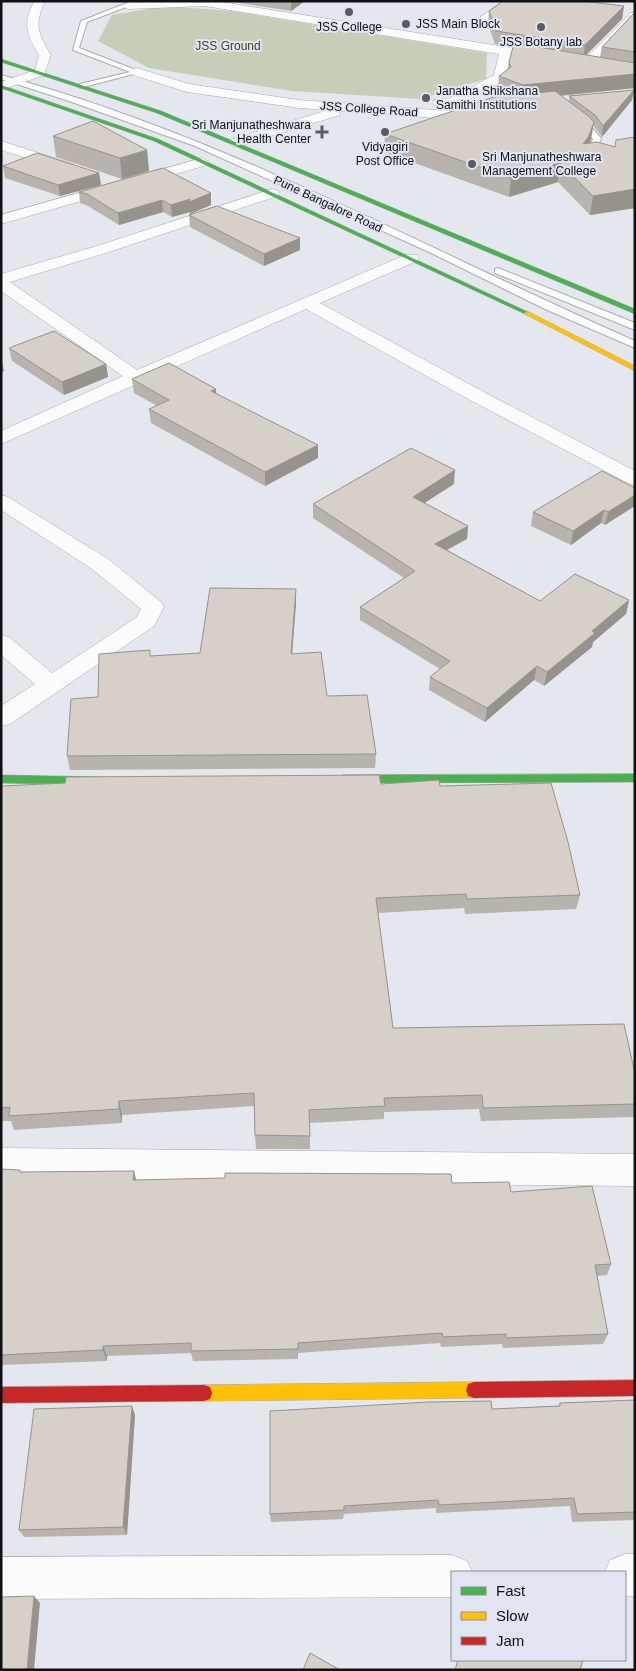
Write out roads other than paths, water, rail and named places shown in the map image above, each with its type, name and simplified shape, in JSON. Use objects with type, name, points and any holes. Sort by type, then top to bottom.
[{"type":"main road","name":"Pune Bangalore Road","points":[[1,60],[158,112],[235,143],[382,208],[635,312]]},
{"type":"main road","name":"Pune Bangalore Road","points":[[2,86],[156,140],[496,296],[635,369]]},
{"type":"main road","points":[[330,779],[635,778]]},
{"type":"main road","points":[[1,779],[115,781]]},
{"type":"main road","points":[[1,1395],[635,1388]]},
{"type":"street","points":[[2,86],[40,72],[45,54],[32,33],[33,14],[40,1]]},
{"type":"street","points":[[483,20],[512,1]]},
{"type":"street","points":[[134,3],[220,3],[555,59]]},
{"type":"street","points":[[571,62],[592,65],[635,15]]},
{"type":"street","points":[[387,111],[454,101],[500,77],[506,51]]},
{"type":"street","name":"JSS College Road","points":[[137,72],[187,88],[298,104],[435,114],[494,108]]},
{"type":"street","points":[[235,143],[348,108]]},
{"type":"street","points":[[1,145],[84,173]]},
{"type":"street","points":[[1,220],[202,162]]},
{"type":"street","points":[[102,179],[121,185]]},
{"type":"street","points":[[1,279],[103,249],[272,193]]},
{"type":"street","points":[[9,202],[34,211]]},
{"type":"street","points":[[1,438],[136,377],[411,258]]},
{"type":"street","points":[[1,283],[136,377]]},
{"type":"street","points":[[308,303],[475,395],[635,479]]},
{"type":"street","points":[[1,502],[100,564],[153,607],[146,622],[1,718]]},
{"type":"street","points":[[1,642],[51,685]]},
{"type":"street","points":[[1,1164],[635,1170]]},
{"type":"street","points":[[1,1578],[451,1576]]},
{"type":"lane","points":[[134,3],[84,21],[75,49],[137,72]]},
{"type":"lane","points":[[1,68],[21,80],[212,150],[635,345]]},
{"type":"lane","points":[[82,86],[137,72]]},
{"type":"lane","points":[[1,77],[68,89],[245,158],[446,249],[635,327]]},
{"type":"lane","points":[[567,113],[589,128],[598,139],[591,154],[609,161]]},
{"type":"place","name":"JSS College","points":[[349,12]]},
{"type":"place","name":"JSS Main Block","points":[[406,24]]},
{"type":"place","name":"JSS Botany lab","points":[[541,27]]},
{"type":"place","name":"Janatha Shikshana Samithi Institutions","points":[[426,98]]},
{"type":"place","name":"Sri Manjunatheshwara Health Center","points":[[322,132]]},
{"type":"place","name":"Vidyagiri Post Office","points":[[385,132]]},
{"type":"place","name":"Sri Manjunatheshwara Management College","points":[[472,164]]},
{"type":"park label","name":"JSS Ground","points":[[228,46]]}]
